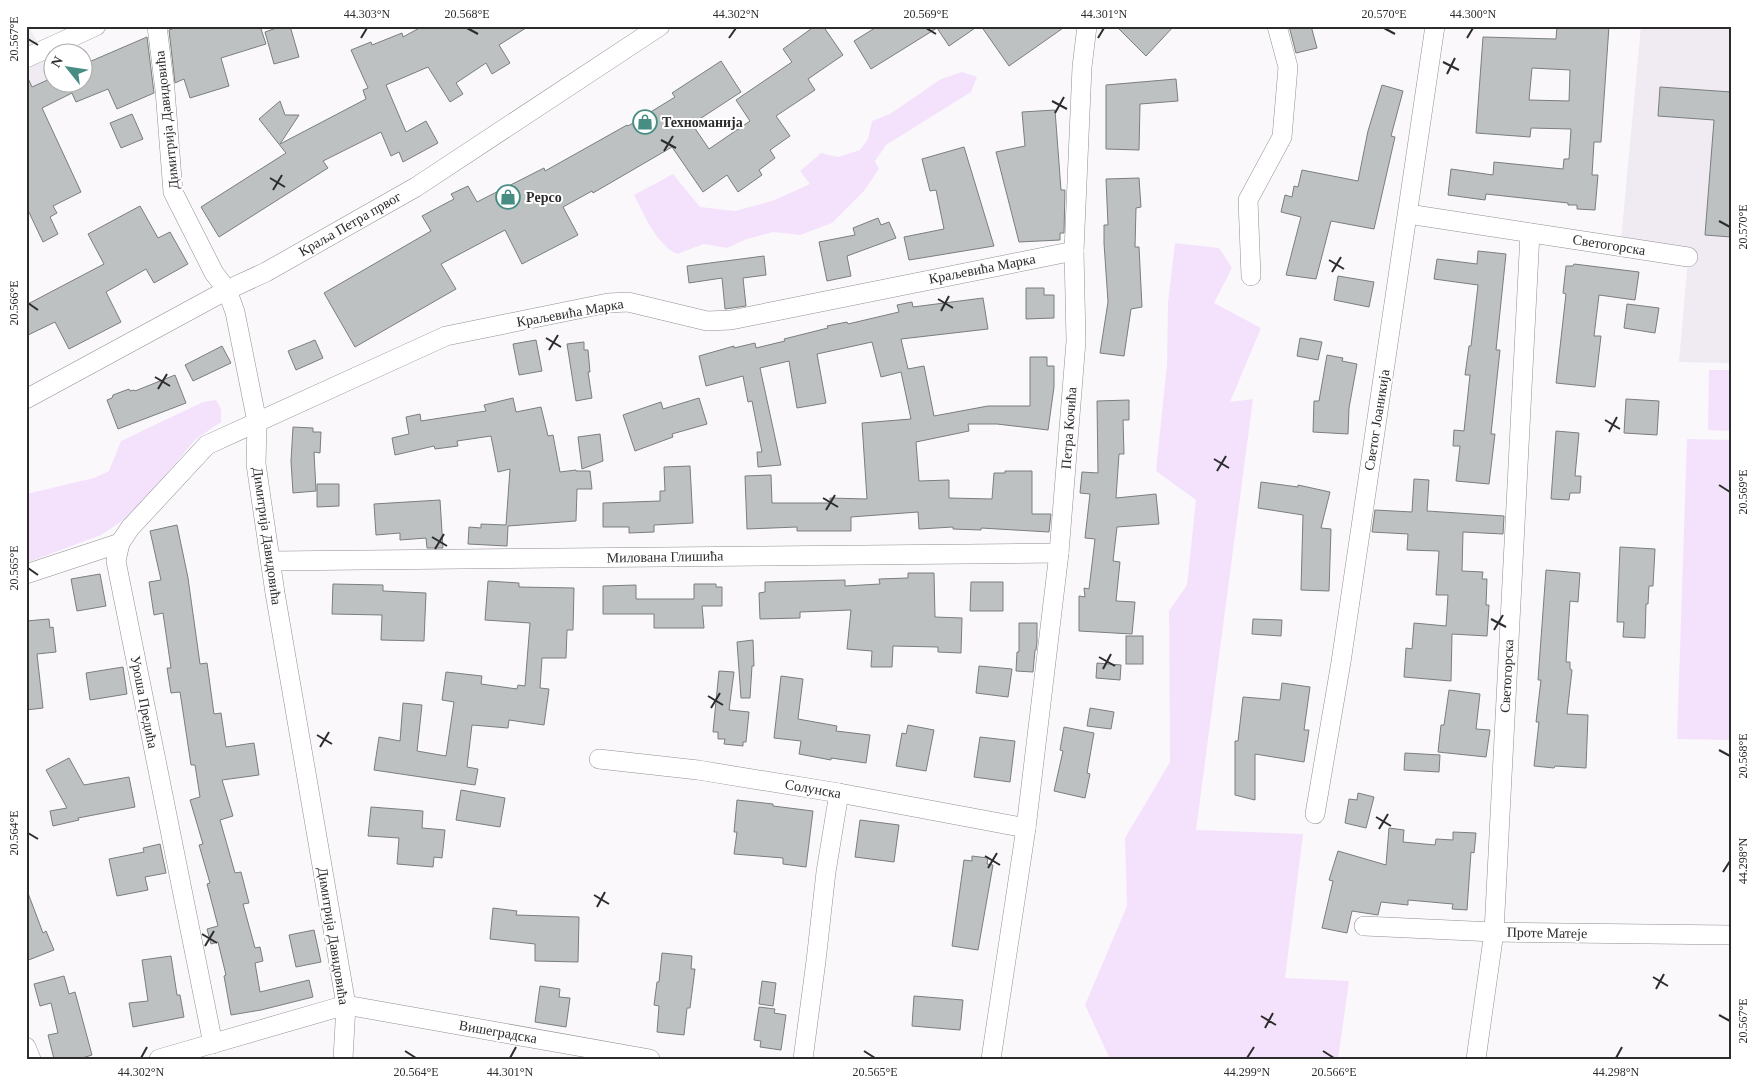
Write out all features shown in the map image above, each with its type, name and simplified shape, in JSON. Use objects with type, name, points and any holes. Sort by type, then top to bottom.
[{"type":"street","points":[[27,57],[96,26]]},
{"type":"street","name":"Димитрија Давидовића","points":[[157,26],[165,90],[173,192],[214,273],[227,290],[235,312],[257,422],[256,464],[346,1005],[343,1059]]},
{"type":"street","name":"Краља Петра првог","points":[[26,399],[227,290],[266,272],[416,187],[660,26]]},
{"type":"street","name":"Петра Кочића","points":[[991,1059],[1026,828],[1059,553],[1076,341],[1074,251],[1082,67],[1087,26]]},
{"type":"street","points":[[1251,276],[1248,200],[1282,137],[1288,66],[1277,26]]},
{"type":"street","name":"Светог Јоаникија","points":[[1315,814],[1344,642],[1435,26]]},
{"type":"street","name":"Светогорска","points":[[1408,214],[1688,257]]},
{"type":"street","name":"Светогорска","points":[[1476,1059],[1494,932],[1530,233]]},
{"type":"street","name":"Краљевића Марка","points":[[257,422],[446,336],[455,334],[608,303],[628,302],[707,321],[732,320],[1074,251]]},
{"type":"street","points":[[26,574],[120,543],[130,528],[208,445],[257,422]]},
{"type":"street","name":"Уроша Предића","points":[[120,543],[116,561],[213,1044]]},
{"type":"street","name":"Милована Глишића","points":[[271,561],[1059,553]]},
{"type":"street","name":"Солунска","points":[[599,759],[698,770],[839,793],[1026,828]]},
{"type":"street","points":[[803,1059],[826,872],[839,793]]},
{"type":"street","name":"Проте Матеје","points":[[1364,926],[1494,932],[1731,936]]},
{"type":"street","points":[[159,1059],[346,1005]]},
{"type":"street","name":"Вишеградска","points":[[346,1005],[650,1059]]},
{"type":"street","points":[[26,1047],[30,1059]]},
{"type":"shaded area","points":[[1641,26],[1731,26],[1731,363],[1679,362],[1689,248],[1621,240]]},
{"type":"shaded area","points":[[29,27],[42,51],[42,82],[26,89],[26,28]]},
{"type":"shaded area","points":[[962,72],[977,77],[971,92],[886,145],[875,161],[879,169],[863,192],[832,223],[800,235],[773,232],[747,239],[727,248],[704,244],[677,254],[669,249],[657,236],[634,195],[673,174],[700,207],[735,211],[772,201],[810,184],[800,171],[821,153],[838,157],[860,150],[868,139],[872,121],[890,114],[941,79]]},
{"type":"shaded area","points":[[1175,243],[1219,248],[1232,268],[1214,303],[1261,328],[1230,402],[1253,399],[1196,830],[1303,834],[1285,978],[1349,981],[1338,1059],[1110,1059],[1085,1005],[1127,906],[1125,838],[1170,762],[1169,611],[1187,585],[1196,500],[1156,471],[1167,364],[1168,303]]},
{"type":"shaded area","points":[[1709,370],[1731,370],[1731,431],[1708,430]]},
{"type":"shaded area","points":[[216,400],[221,409],[221,422],[196,439],[132,514],[101,535],[26,563],[26,494],[94,478],[109,471],[121,441],[203,402]]},
{"type":"shaded area","points":[[1687,439],[1731,440],[1731,740],[1677,739]]},
{"type":"building","points":[[180,26],[260,26],[266,44],[221,58],[229,86],[190,98],[184,79],[175,83],[169,30]]},
{"type":"building","points":[[282,26],[290,26],[299,57],[274,64],[265,32]]},
{"type":"building","points":[[423,26],[529,26],[499,45],[510,63],[492,74],[486,63],[456,83],[463,94],[450,102],[428,67],[386,85],[406,132],[426,121],[438,143],[403,162],[399,152],[391,156],[381,132],[323,161],[328,168],[219,237],[201,207],[286,153],[259,119],[280,101],[285,115],[299,115],[280,144],[366,99],[363,90],[368,88],[351,50],[371,42],[372,45],[402,33],[403,37]]},
{"type":"building","points":[[815,26],[823,26],[843,55],[808,79],[815,90],[776,116],[790,136],[770,150],[775,158],[759,170],[762,175],[738,192],[727,175],[703,192],[672,147],[593,193],[592,191],[563,207],[578,235],[522,264],[505,230],[441,264],[456,289],[355,347],[324,293],[431,231],[422,216],[454,199],[451,194],[468,186],[477,202],[544,168],[545,171],[628,126],[675,97],[672,93],[721,61],[741,92],[692,124],[709,149],[750,121],[736,100],[792,62],[783,49]]},
{"type":"building","points":[[878,26],[978,26],[949,46],[937,28],[871,69],[854,41]]},
{"type":"building","points":[[981,26],[1066,26],[1009,66]]},
{"type":"building","points":[[1116,26],[1174,26],[1146,56]]},
{"type":"building","points":[[1289,26],[1311,26],[1317,48],[1296,53]]},
{"type":"building","points":[[1557,26],[1609,26],[1601,142],[1594,142],[1592,175],[1598,175],[1595,210],[1577,209],[1577,205],[1568,205],[1568,203],[1486,194],[1485,200],[1448,195],[1451,169],[1493,175],[1494,162],[1563,169],[1564,159],[1569,159],[1571,129],[1531,128],[1530,137],[1476,133],[1483,37],[1556,39]],"holes":[[[1532,68],[1570,70],[1569,101],[1529,100]]]},
{"type":"building","points":[[147,37],[154,93],[117,109],[108,89],[76,102],[72,93],[42,108],[81,192],[53,206],[57,213],[50,217],[58,234],[43,242],[26,206],[26,74],[32,87],[42,82],[42,92],[92,92],[92,61]]},
{"type":"building","points":[[1176,79],[1178,101],[1140,104],[1139,150],[1106,149],[1106,85]]},
{"type":"building","points":[[1382,85],[1403,91],[1391,136],[1395,137],[1374,229],[1331,221],[1316,279],[1286,275],[1301,217],[1281,212],[1285,195],[1292,197],[1294,186],[1298,187],[1302,170],[1358,181],[1368,131]]},
{"type":"building","points":[[1660,87],[1731,92],[1731,237],[1705,235],[1714,120],[1658,116]]},
{"type":"building","points":[[1055,110],[1061,190],[1065,190],[1064,233],[1060,233],[1060,240],[1019,242],[996,152],[1025,146],[1022,112]]},
{"type":"building","points":[[132,114],[143,139],[121,148],[110,123]]},
{"type":"building","points":[[964,147],[994,246],[909,260],[904,237],[944,229],[936,190],[930,191],[922,159]]},
{"type":"building","points":[[1139,178],[1141,207],[1136,208],[1135,247],[1139,247],[1142,307],[1131,309],[1124,356],[1100,353],[1108,302],[1104,243],[1104,225],[1108,225],[1106,179]]},
{"type":"building","points":[[140,206],[158,238],[170,232],[188,264],[154,283],[146,269],[106,292],[121,322],[69,349],[55,322],[26,336],[26,305],[104,264],[88,234]]},
{"type":"building","points":[[878,218],[881,225],[889,222],[896,238],[847,256],[851,276],[827,281],[819,242],[855,235],[853,228]]},
{"type":"building","points":[[1478,251],[1506,254],[1496,350],[1500,350],[1491,434],[1495,434],[1489,484],[1456,481],[1460,446],[1453,446],[1454,430],[1464,431],[1470,375],[1465,375],[1469,346],[1471,346],[1478,285],[1434,279],[1437,259],[1477,264]]},
{"type":"building","points":[[764,256],[766,275],[743,278],[746,306],[725,309],[722,278],[689,283],[687,266]]},
{"type":"building","points":[[1574,264],[1639,272],[1635,300],[1599,295],[1594,336],[1601,336],[1595,387],[1556,383],[1566,294],[1563,293],[1566,266],[1573,266]]},
{"type":"building","points":[[1338,276],[1374,282],[1369,307],[1334,300]]},
{"type":"building","points":[[1026,288],[1044,288],[1044,295],[1054,295],[1054,318],[1026,319]]},
{"type":"building","points":[[983,298],[988,329],[901,339],[908,369],[924,366],[934,416],[988,406],[1030,406],[1030,357],[1047,357],[1047,366],[1054,366],[1054,387],[1048,430],[997,424],[968,424],[969,431],[916,442],[919,481],[949,480],[949,498],[992,499],[994,473],[1032,471],[1032,514],[1051,514],[1049,532],[981,528],[981,530],[953,529],[953,527],[919,529],[918,512],[851,517],[851,531],[797,531],[797,527],[747,529],[745,476],[771,475],[772,503],[830,503],[830,498],[867,499],[862,423],[911,419],[901,372],[881,377],[872,342],[817,354],[826,403],[797,408],[789,361],[760,368],[781,465],[758,467],[757,452],[762,452],[752,401],[748,402],[743,376],[706,386],[699,356],[734,346],[734,348],[755,343],[756,348],[828,328],[827,326],[847,322],[848,324],[899,312],[897,305],[912,302],[913,307]]},
{"type":"building","points":[[1627,304],[1659,308],[1655,333],[1624,328]]},
{"type":"building","points":[[1300,338],[1322,342],[1318,360],[1297,356]]},
{"type":"building","points":[[315,340],[323,358],[296,370],[288,351]]},
{"type":"building","points":[[536,340],[542,371],[519,375],[513,344]]},
{"type":"building","points":[[584,342],[584,350],[588,350],[590,372],[588,372],[592,398],[576,401],[567,344]]},
{"type":"building","points":[[222,346],[231,363],[193,381],[185,365]]},
{"type":"building","points":[[1327,355],[1343,358],[1342,361],[1357,364],[1349,408],[1348,434],[1313,432],[1314,401],[1319,401]]},
{"type":"building","points":[[175,375],[186,403],[118,429],[107,400],[112,398],[113,395],[129,389],[130,391],[135,391]]},
{"type":"building","points":[[513,398],[516,412],[541,407],[548,436],[553,435],[560,472],[590,471],[592,489],[577,489],[576,521],[508,526],[507,546],[468,544],[469,527],[481,528],[481,524],[506,525],[510,469],[498,472],[491,436],[457,441],[458,446],[435,449],[434,446],[395,455],[392,438],[409,434],[406,417],[420,414],[421,421],[486,411],[484,405]]},
{"type":"building","points":[[699,398],[707,424],[672,434],[673,437],[635,451],[623,415],[661,402],[663,409]]},
{"type":"building","points":[[1626,399],[1659,401],[1657,435],[1624,433]]},
{"type":"building","points":[[1129,400],[1129,420],[1123,420],[1124,454],[1119,454],[1116,498],[1156,494],[1159,524],[1117,527],[1113,561],[1120,562],[1116,601],[1135,602],[1132,634],[1079,631],[1079,596],[1085,597],[1084,588],[1089,589],[1095,539],[1085,538],[1090,494],[1080,493],[1082,472],[1098,473],[1097,401]]},
{"type":"building","points":[[293,427],[313,428],[313,432],[321,432],[320,453],[314,452],[316,491],[293,493],[291,461]]},
{"type":"building","points":[[1556,431],[1579,433],[1575,476],[1581,476],[1580,493],[1570,493],[1569,500],[1551,499]]},
{"type":"building","points":[[600,434],[603,461],[582,469],[578,437]]},
{"type":"building","points":[[690,466],[693,523],[654,525],[654,532],[629,533],[629,527],[603,527],[603,503],[660,501],[660,491],[665,491],[664,467]]},
{"type":"building","points":[[1414,479],[1429,480],[1427,511],[1504,516],[1503,534],[1463,532],[1462,571],[1483,572],[1482,579],[1487,579],[1486,605],[1489,605],[1487,636],[1452,634],[1451,681],[1404,677],[1406,648],[1412,649],[1414,623],[1446,626],[1448,595],[1436,595],[1439,551],[1407,550],[1408,534],[1372,532],[1375,510],[1412,512]]},
{"type":"building","points":[[1261,482],[1298,487],[1298,485],[1330,492],[1321,528],[1331,529],[1329,591],[1301,590],[1303,515],[1258,508]]},
{"type":"building","points":[[317,484],[339,484],[339,506],[317,507]]},
{"type":"building","points":[[440,500],[443,548],[427,548],[426,538],[400,540],[400,533],[376,535],[374,504]]},
{"type":"building","points":[[177,525],[188,578],[200,664],[207,663],[214,714],[221,713],[226,747],[254,743],[259,775],[222,780],[233,816],[220,820],[235,873],[241,872],[249,903],[243,904],[255,948],[260,947],[263,961],[255,963],[260,992],[309,980],[313,997],[261,1010],[231,1015],[224,976],[226,975],[218,942],[211,944],[207,929],[218,926],[207,884],[210,883],[199,845],[203,844],[190,800],[200,797],[195,765],[191,765],[180,692],[171,693],[167,668],[171,668],[163,613],[154,615],[149,582],[161,580],[150,531]]},
{"type":"building","points":[[1620,547],[1655,549],[1653,586],[1649,586],[1648,604],[1646,604],[1645,638],[1623,637],[1624,622],[1617,622]]},
{"type":"building","points":[[1546,570],[1580,573],[1578,602],[1570,601],[1566,662],[1570,662],[1570,669],[1572,670],[1567,714],[1588,715],[1586,768],[1534,766],[1539,722],[1536,722],[1541,680],[1538,680]]},
{"type":"building","points":[[908,573],[934,573],[935,617],[962,618],[961,653],[938,652],[938,647],[893,646],[892,667],[871,667],[872,651],[847,649],[851,610],[800,612],[800,618],[760,619],[759,593],[765,592],[765,582],[845,580],[845,586],[880,584],[879,579],[908,578]]},
{"type":"building","points":[[100,574],[106,606],[77,611],[71,579]]},
{"type":"building","points":[[488,581],[519,583],[519,587],[574,588],[573,630],[567,630],[566,658],[542,658],[540,688],[549,689],[544,725],[509,720],[508,728],[472,725],[467,767],[478,769],[475,785],[374,770],[379,737],[400,741],[403,703],[422,705],[417,751],[446,756],[454,702],[442,700],[446,672],[482,676],[481,684],[517,689],[518,685],[525,686],[530,623],[485,620]]},
{"type":"building","points":[[971,582],[1003,582],[1003,611],[970,611]]},
{"type":"building","points":[[333,584],[383,585],[383,591],[426,593],[424,641],[381,640],[382,615],[332,614]]},
{"type":"building","points":[[694,584],[716,584],[716,587],[722,587],[722,606],[702,606],[704,628],[654,628],[654,614],[603,614],[603,586],[636,585],[636,599],[694,599]]},
{"type":"building","points":[[49,619],[50,628],[53,627],[56,652],[37,654],[43,708],[26,710],[26,621]]},
{"type":"building","points":[[1253,619],[1282,620],[1281,636],[1252,634]]},
{"type":"building","points":[[1019,623],[1037,623],[1037,642],[1033,672],[1016,671],[1017,652],[1019,652]]},
{"type":"building","points":[[1126,636],[1143,636],[1143,664],[1126,664]]},
{"type":"building","points":[[753,640],[754,666],[752,666],[750,698],[741,698],[737,642]]},
{"type":"building","points":[[1097,663],[1121,665],[1120,680],[1096,678]]},
{"type":"building","points":[[979,666],[1012,669],[1008,697],[976,693]]},
{"type":"building","points":[[123,667],[127,694],[90,700],[86,673]]},
{"type":"building","points":[[719,671],[734,672],[729,710],[749,712],[746,742],[743,742],[743,746],[724,744],[725,739],[718,739],[718,732],[713,732]]},
{"type":"building","points":[[781,676],[803,679],[798,719],[837,726],[836,731],[870,735],[866,763],[831,758],[831,760],[799,754],[801,741],[774,738]]},
{"type":"building","points":[[1282,683],[1310,687],[1304,730],[1309,730],[1304,762],[1255,754],[1255,800],[1235,795],[1235,741],[1238,741],[1243,697],[1280,700]]},
{"type":"building","points":[[1449,690],[1480,694],[1476,729],[1490,730],[1486,757],[1438,752],[1441,725],[1444,725]]},
{"type":"building","points":[[1090,708],[1114,712],[1111,729],[1087,726]]},
{"type":"building","points":[[908,725],[934,730],[926,771],[896,766],[902,733],[906,734]]},
{"type":"building","points":[[1064,727],[1094,733],[1087,773],[1090,774],[1085,798],[1054,791],[1063,751],[1060,750]]},
{"type":"building","points":[[980,737],[1015,741],[1010,782],[974,777]]},
{"type":"building","points":[[1405,753],[1440,755],[1439,772],[1404,770]]},
{"type":"building","points":[[69,758],[84,785],[129,777],[135,807],[78,818],[79,820],[53,826],[50,811],[67,808],[46,770]]},
{"type":"building","points":[[461,790],[505,798],[500,827],[456,820]]},
{"type":"building","points":[[1358,793],[1374,797],[1366,828],[1345,823],[1349,799],[1357,800]]},
{"type":"building","points":[[737,800],[813,811],[806,867],[783,864],[783,858],[734,854],[737,832],[734,832]]},
{"type":"building","points":[[371,807],[423,811],[422,828],[445,830],[442,858],[434,857],[433,867],[397,864],[399,838],[368,836]]},
{"type":"building","points":[[860,820],[899,825],[894,862],[855,857]]},
{"type":"building","points":[[1389,828],[1404,830],[1403,842],[1435,845],[1436,839],[1453,840],[1453,832],[1476,833],[1474,853],[1471,852],[1467,910],[1452,909],[1453,904],[1408,900],[1408,905],[1381,902],[1378,915],[1352,911],[1347,933],[1322,928],[1333,881],[1329,880],[1338,851],[1386,865]]},
{"type":"building","points":[[160,844],[166,873],[145,877],[148,890],[117,896],[109,859],[144,852],[143,848]]},
{"type":"building","points":[[972,856],[988,858],[987,864],[993,865],[978,950],[952,946],[964,860],[972,861]]},
{"type":"building","points":[[26,893],[28,893],[43,933],[46,931],[54,950],[26,961]]},
{"type":"building","points":[[493,908],[517,911],[516,915],[579,917],[578,962],[535,961],[535,944],[490,939]]},
{"type":"building","points":[[314,930],[321,962],[296,967],[289,935]]},
{"type":"building","points":[[662,953],[692,956],[691,969],[695,969],[684,1035],[657,1032],[659,1006],[654,1005]]},
{"type":"building","points":[[171,956],[177,995],[180,995],[184,1017],[133,1027],[129,1003],[148,1001],[142,960]]},
{"type":"building","points":[[64,976],[69,994],[75,992],[92,1055],[79,1059],[54,1059],[48,1035],[58,1033],[51,1003],[40,1006],[34,984]]},
{"type":"building","points":[[762,981],[776,983],[773,1006],[759,1004]]},
{"type":"building","points":[[540,986],[560,989],[559,997],[570,998],[566,1027],[535,1022]]},
{"type":"building","points":[[914,996],[963,1000],[960,1030],[912,1026]]},
{"type":"building","points":[[759,1007],[775,1009],[774,1013],[786,1015],[781,1050],[760,1047],[761,1041],[754,1040]]},
{"type":"place","name":"Техноманија","points":[[645,122]]},
{"type":"place","name":"Pepco","points":[[508,197]]}]
